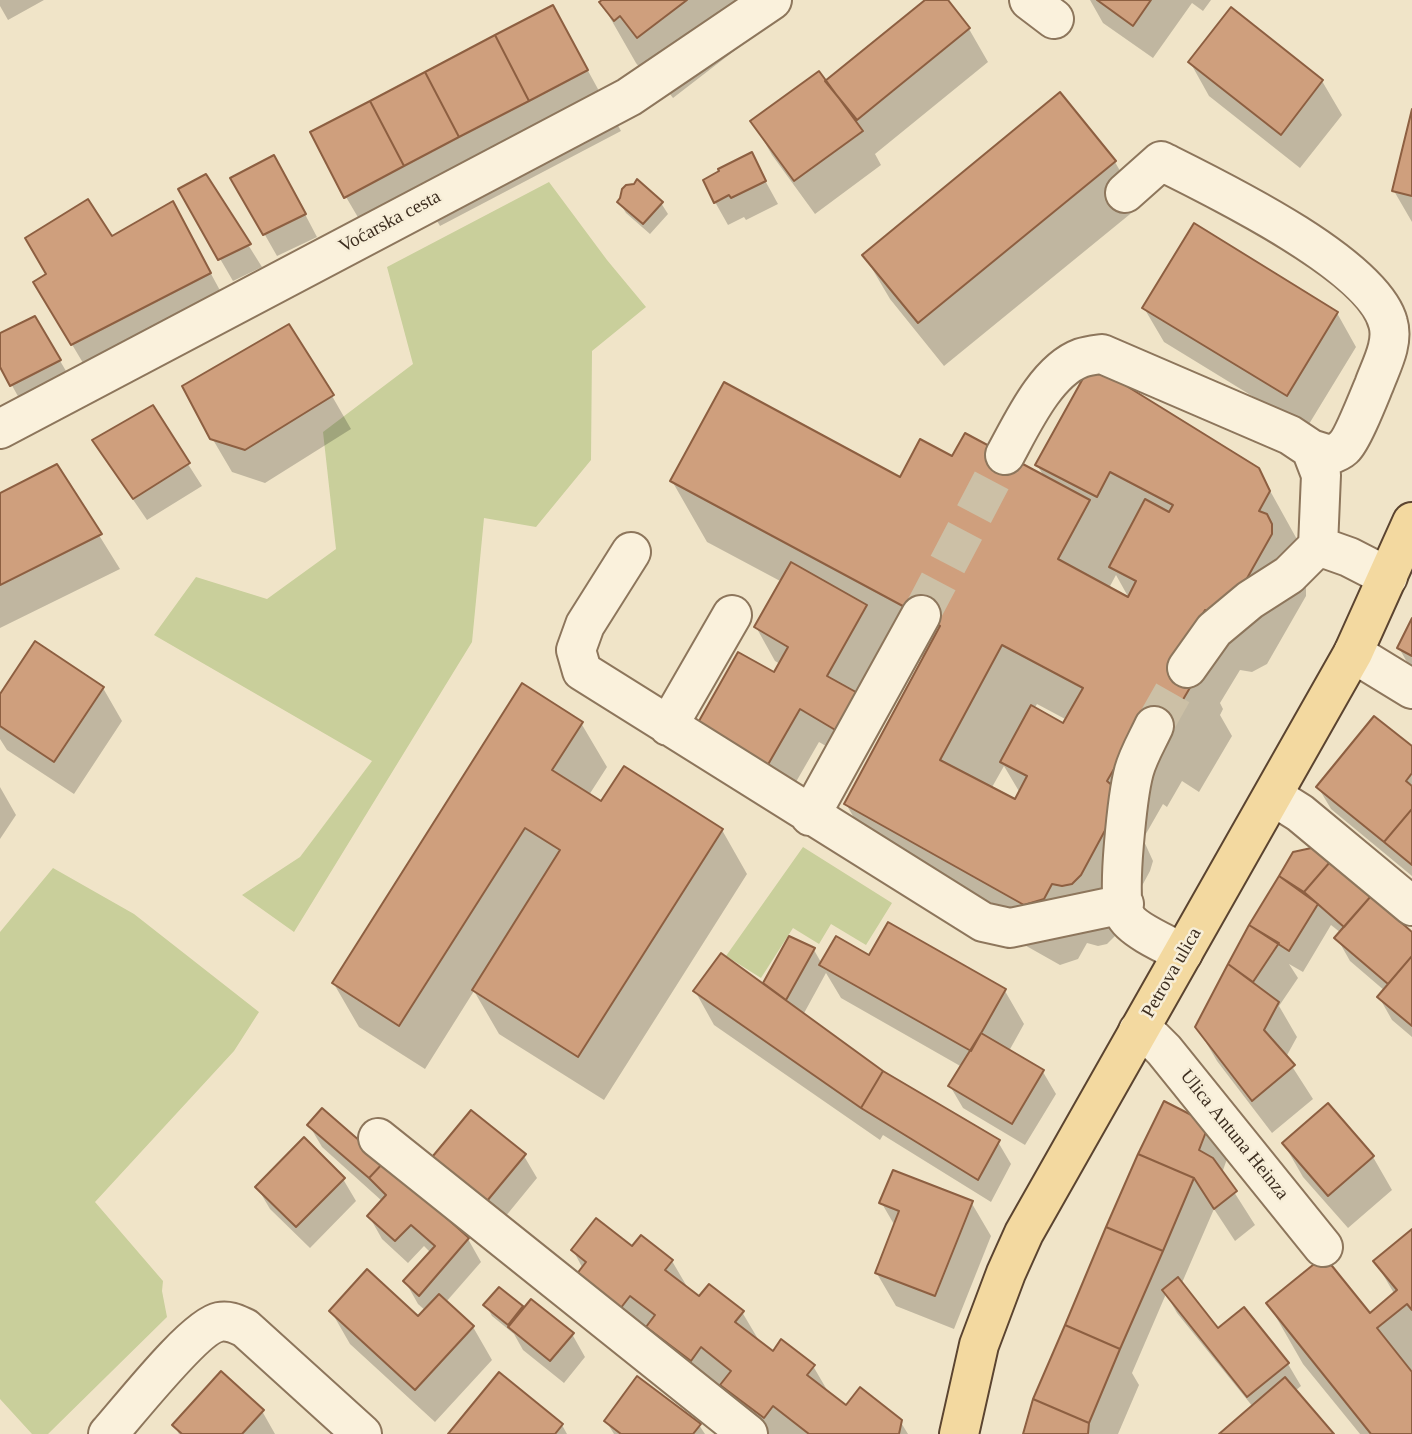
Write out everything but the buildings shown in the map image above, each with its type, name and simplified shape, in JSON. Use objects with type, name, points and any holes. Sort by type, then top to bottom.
[{"type":"main road","name":"Petrova ulica","points":[[959,1434],[979,1345],[1024,1233],[1353,653],[1412,522]]},
{"type":"street","name":"Voćarska cesta","points":[[0,429],[629,97],[772,0]]},
{"type":"street","points":[[1005,455],[1032,406],[1051,379],[1079,358],[1102,354],[1290,435],[1311,449],[1330,455],[1345,447],[1371,393],[1388,347],[1389,324],[1381,306],[1355,277],[1308,243],[1215,188],[1161,161],[1125,193]]},
{"type":"street","points":[[1187,668],[1214,630],[1250,600],[1289,575],[1318,546],[1321,475],[1311,449]]},
{"type":"street","points":[[1318,546],[1388,577]]},
{"type":"street","points":[[631,552],[585,625],[576,650],[582,671],[983,922],[1010,928],[1124,904]]},
{"type":"street","points":[[668,726],[732,615]]},
{"type":"street","points":[[810,816],[921,615]]},
{"type":"street","points":[[1353,653],[1412,689]]},
{"type":"street","points":[[1154,726],[1134,770],[1126,815],[1122,892],[1125,915],[1135,926],[1183,953]]},
{"type":"street","points":[[1273,796],[1300,813],[1412,906]]},
{"type":"street","name":"Ulica Antuna Heinza","points":[[1138,1031],[1153,1039],[1164,1050],[1323,1247]]},
{"type":"street","points":[[378,1138],[748,1434]]},
{"type":"street","points":[[108,1434],[193,1339],[218,1322],[232,1322],[245,1328],[362,1434]]},
{"type":"green space","points":[[549,182],[646,307],[592,351],[591,460],[536,527],[484,518],[472,642],[294,932],[242,895],[300,857],[372,761],[154,635],[196,577],[267,599],[336,549],[323,432],[413,364],[387,267]]},
{"type":"green space","points":[[803,847],[892,903],[866,945],[831,924],[819,944],[793,928],[761,978],[726,956]]},
{"type":"green space","points":[[53,868],[134,914],[259,1012],[234,1051],[95,1202],[163,1281],[167,1317],[48,1434],[32,1434],[0,1399],[0,932]]},
{"type":"tunnel","points":[[921,615],[1005,455]]},
{"type":"tunnel","points":[[1154,726],[1187,668]]}]
